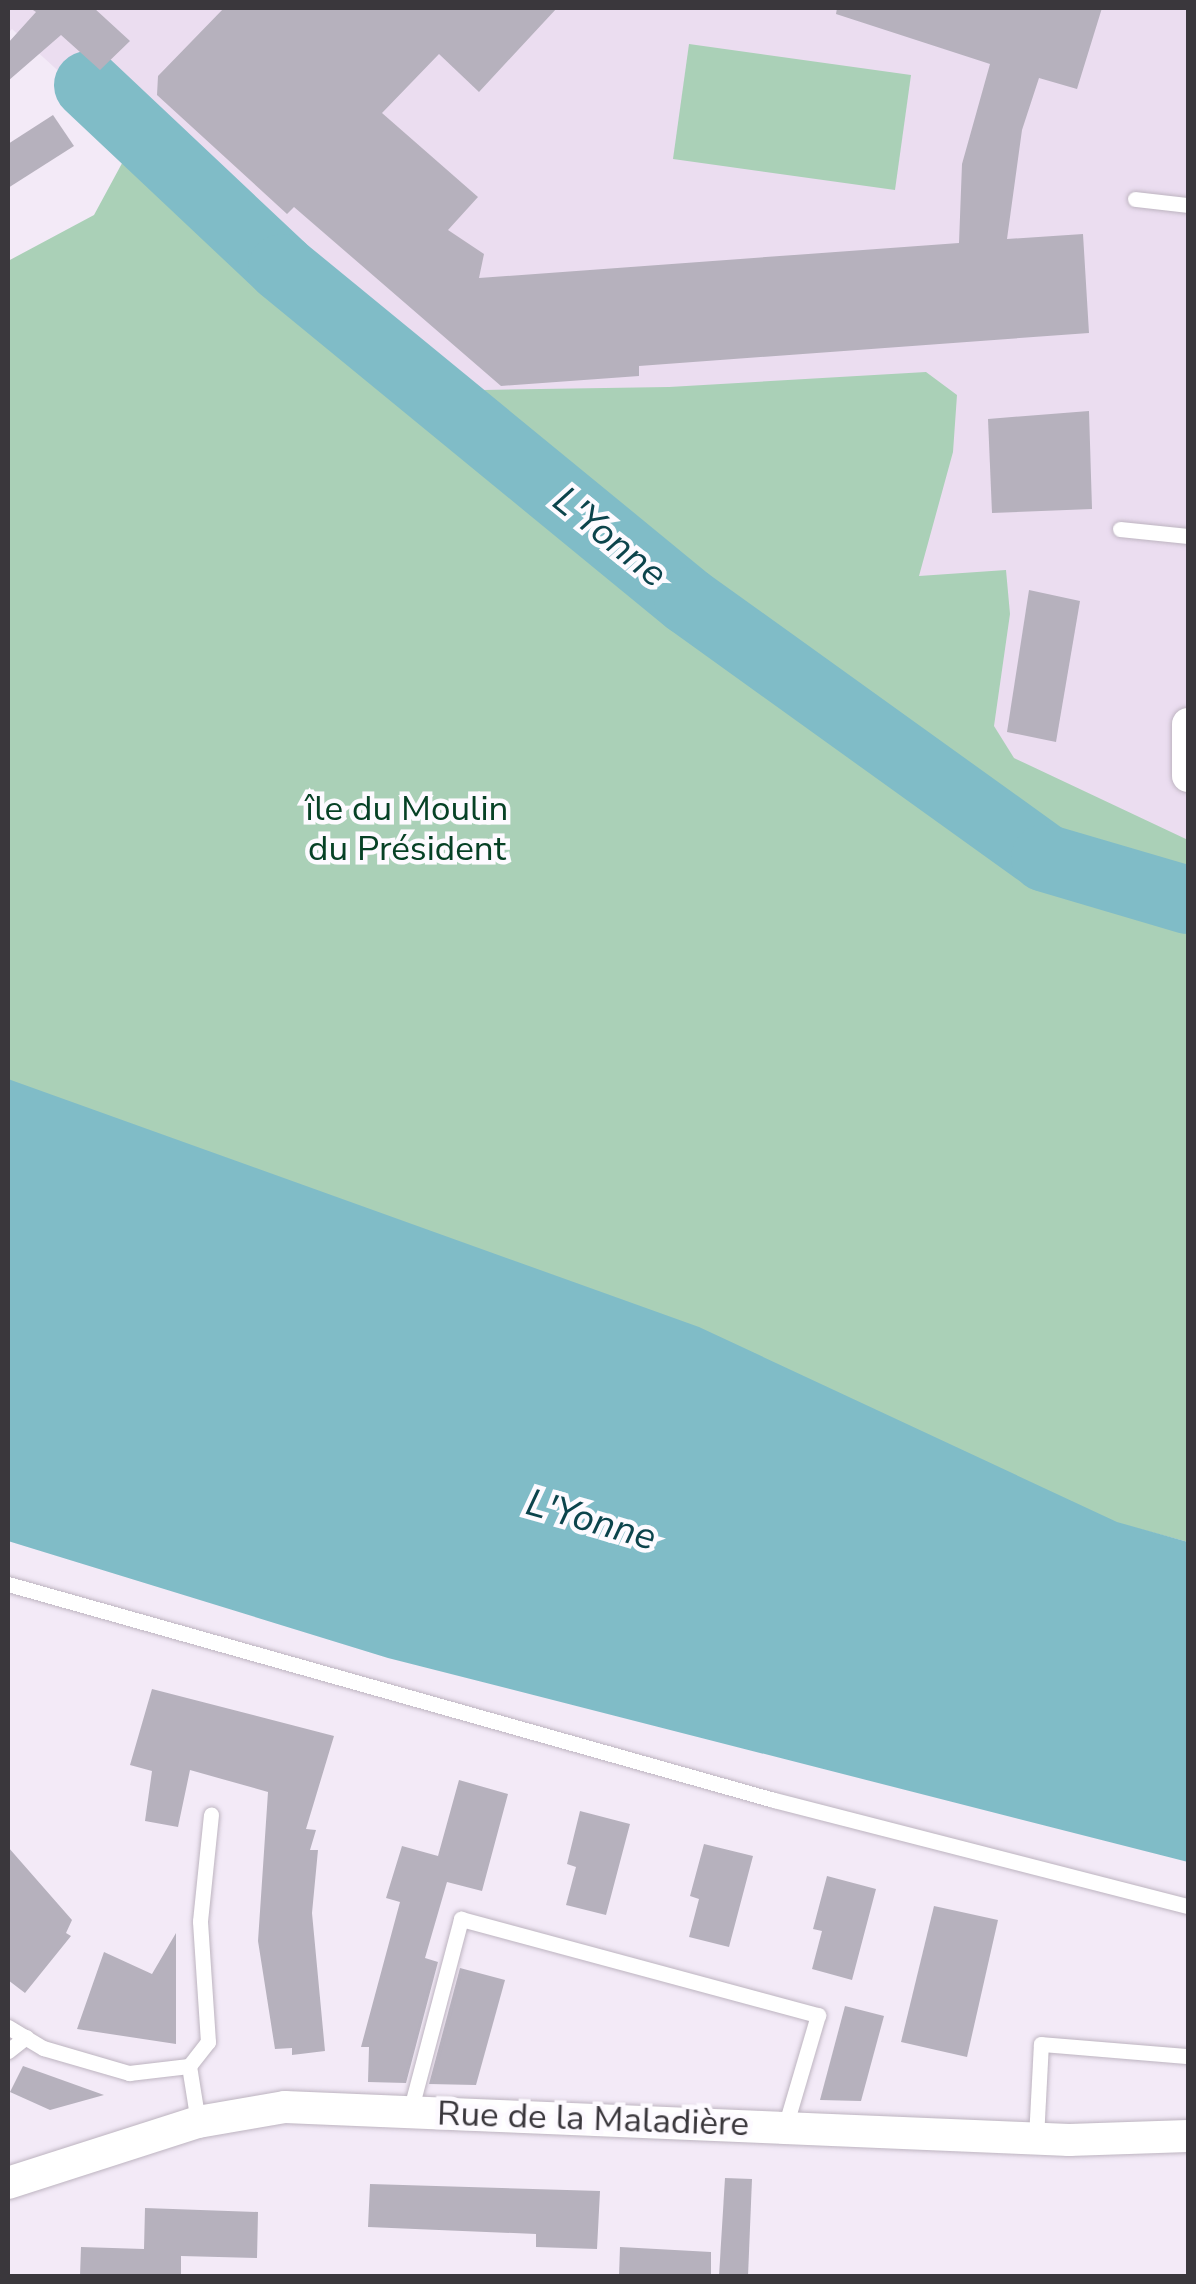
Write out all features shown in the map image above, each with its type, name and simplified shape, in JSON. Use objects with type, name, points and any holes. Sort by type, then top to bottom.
[{"type":"street","points":[[1188,724],[1188,776]]},
{"type":"street","name":"Rue de la Maladière","points":[[8,2183],[198,2122],[286,2107],[1036,2138],[1188,2136]]},
{"type":"lane","points":[[1136,199],[1188,205]]},
{"type":"lane","points":[[1120,529],[1188,536]]},
{"type":"lane","points":[[8,1584],[774,1800],[1188,1906]]},
{"type":"lane","points":[[8,2027],[129,2073],[189,2066],[208,2042],[200,1921],[211,1816]]},
{"type":"lane","points":[[410,2112],[461,1919],[818,2015],[785,2126]]},
{"type":"lane","points":[[8,2051],[26,2037]]},
{"type":"lane","points":[[1036,2138],[1041,2044],[1188,2056]]},
{"type":"lane","points":[[189,2066],[198,2122]]},
{"type":"shaded area","points":[[8,8],[1188,8],[1188,863],[1093,831],[352,337],[12,29],[8,33]]},
{"type":"green space","points":[[689,44],[911,75],[895,190],[673,159]]},
{"type":"green space","name":"île du Moulin du Président","points":[[128,81],[292,234],[483,390],[669,387],[926,372],[957,395],[953,452],[919,576],[1006,570],[1010,614],[994,726],[1014,758],[1188,840],[1188,1542],[1117,1523],[8,1105],[8,261],[94,215],[127,154]]},
{"type":"water","points":[[8,1079],[699,1327],[1117,1522],[1188,1542],[1188,1862],[388,1658],[8,1541]]},
{"type":"building","points":[[30,8],[94,8],[130,41],[100,70],[61,35],[8,81],[8,43],[36,12]]},
{"type":"building","points":[[224,8],[557,8],[479,92],[439,54],[382,113],[478,197],[448,230],[484,254],[479,278],[959,243],[962,164],[990,64],[836,14],[837,8],[1102,8],[1077,89],[1039,78],[1022,130],[1007,239],[1083,234],[1089,333],[639,366],[639,376],[501,386],[294,207],[287,214],[157,95],[158,76]]},
{"type":"building","points":[[53,115],[74,146],[8,188],[8,144]]},
{"type":"building","points":[[1089,411],[1092,509],[992,513],[988,419]]},
{"type":"building","points":[[1029,590],[1080,601],[1056,742],[1007,732]]},
{"type":"building","points":[[152,1689],[334,1736],[306,1829],[316,1830],[310,1850],[318,1850],[312,1913],[325,2051],[292,2055],[292,2048],[275,2049],[258,1941],[268,1792],[190,1770],[178,1827],[145,1821],[152,1771],[130,1765]]},
{"type":"building","points":[[459,1780],[508,1794],[482,1891],[447,1882],[425,1958],[438,1962],[406,2083],[368,2082],[369,2047],[361,2047],[400,1902],[386,1898],[402,1846],[438,1856]]},
{"type":"building","points":[[580,1811],[630,1824],[606,1915],[566,1905],[576,1867],[567,1864]]},
{"type":"building","points":[[704,1844],[753,1856],[729,1947],[689,1937],[699,1899],[690,1896]]},
{"type":"building","points":[[8,1847],[72,1920],[66,1933],[71,1936],[25,1993],[8,1980]]},
{"type":"building","points":[[827,1876],[876,1889],[852,1980],[812,1969],[822,1931],[813,1929]]},
{"type":"building","points":[[934,1906],[998,1920],[967,2057],[901,2042]]},
{"type":"building","points":[[176,1933],[176,2044],[77,2029],[104,1952],[152,1974]]},
{"type":"building","points":[[460,1968],[505,1980],[476,2085],[429,2084]]},
{"type":"building","points":[[845,2006],[884,2016],[861,2101],[820,2100]]},
{"type":"building","points":[[23,2066],[104,2095],[50,2110],[10,2092]]},
{"type":"building","points":[[725,2178],[752,2179],[748,2276],[719,2276]]},
{"type":"building","points":[[370,2184],[600,2191],[597,2249],[536,2247],[536,2234],[368,2227]]},
{"type":"building","points":[[145,2208],[258,2212],[257,2258],[181,2256],[181,2276],[80,2276],[81,2247],[144,2249]]},
{"type":"building","points":[[620,2247],[711,2252],[711,2276],[619,2276]]},
{"type":"waterway","name":"L'Yonne","points":[[88,85],[282,268],[688,601],[1045,858],[1188,900]]}]
